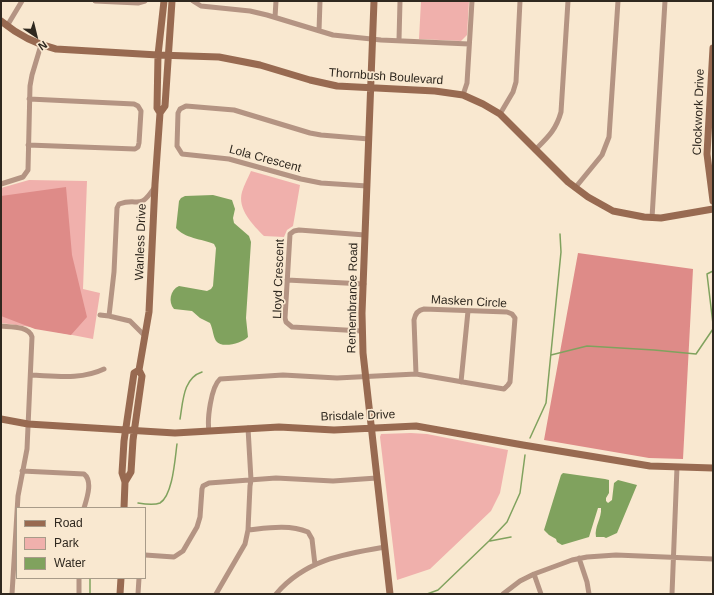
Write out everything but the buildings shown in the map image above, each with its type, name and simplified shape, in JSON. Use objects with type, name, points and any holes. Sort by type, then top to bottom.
[{"type":"street","points":[[4,23],[22,1]]},
{"type":"street","points":[[95,1],[138,3],[145,1]]},
{"type":"street","name":"Wanless Drive","points":[[160,113],[157,108],[158,55],[164,1]]},
{"type":"street","name":"Wanless Drive","points":[[125,482],[131,472],[134,430],[142,376],[139,370],[149,312],[160,113],[165,106],[172,1]]},
{"type":"street","points":[[193,1],[201,6],[250,11],[275,17],[334,35],[372,39],[469,44]]},
{"type":"street","points":[[275,17],[276,1]]},
{"type":"street","points":[[319,31],[320,1]]},
{"type":"street","name":"Remembrance Road","points":[[374,1],[362,331],[365,376],[390,594]]},
{"type":"street","points":[[399,40],[400,1]]},
{"type":"street","points":[[463,95],[466,83],[472,1]]},
{"type":"street","points":[[500,114],[513,92],[516,82],[520,1]]},
{"type":"street","points":[[535,150],[547,139],[555,128],[561,112],[568,1]]},
{"type":"street","points":[[575,188],[602,155],[609,137],[618,1]]},
{"type":"street","points":[[652,218],[665,1]]},
{"type":"street","name":"Thornbush Boulevard","points":[[4,23],[23,37],[42,45],[60,49],[219,57],[260,65],[310,80],[337,86],[435,91],[463,95],[500,114],[568,182],[588,197],[613,211],[652,218],[671,217],[713,209]]},
{"type":"street","points":[[1,184],[17,180],[26,174],[29,99],[32,75],[42,45]]},
{"type":"street","name":"Clockwork Drive","points":[[713,48],[710,154],[713,201]]},
{"type":"street","points":[[28,145],[135,149],[138,147],[139,143],[141,114],[140,109],[134,104],[29,99]]},
{"type":"street","name":"Lola Crescent","points":[[367,186],[301,180],[229,159],[182,154],[179,152],[177,146],[178,113],[180,109],[186,106],[234,110],[310,133],[369,139]]},
{"type":"street","points":[[109,316],[114,272],[117,208],[119,204],[123,202],[140,202],[144,200],[155,187]]},
{"type":"street","name":"Lloyd Crescent","points":[[362,331],[292,328],[288,325],[285,318],[290,234],[299,230],[365,235]]},
{"type":"street","points":[[287,280],[364,284]]},
{"type":"street","name":"Masken Circle","points":[[209,431],[207,421],[208,412],[216,385],[220,379],[274,376],[336,378],[416,374],[504,389],[508,385],[510,374],[516,320],[514,316],[507,312],[421,310],[416,313],[414,320],[416,374]]},
{"type":"street","points":[[461,382],[468,311]]},
{"type":"street","points":[[100,315],[130,321],[145,336]]},
{"type":"street","points":[[1,326],[25,330],[31,334],[32,337],[27,449],[22,470],[17,507]]},
{"type":"street","points":[[31,375],[74,377],[96,373],[104,369]]},
{"type":"street","name":"Wanless Drive","points":[[124,507],[125,482],[122,472],[126,430],[134,373],[139,370]]},
{"type":"street","name":"Brisdale Drive","points":[[1,419],[28,424],[175,432],[279,427],[334,430],[416,426],[650,466],[713,468]]},
{"type":"street","points":[[216,594],[245,544],[248,530],[252,480],[248,428]]},
{"type":"street","points":[[672,594],[677,467]]},
{"type":"street","points":[[22,470],[84,474],[89,482],[84,507]]},
{"type":"street","points":[[146,554],[174,557],[183,551],[197,527],[200,517],[201,492],[206,484],[285,478],[333,481],[377,478]]},
{"type":"street","points":[[248,530],[287,528],[300,529],[308,532],[312,539],[315,565]]},
{"type":"street","points":[[276,594],[291,580],[315,565],[342,554],[385,547]]},
{"type":"street","points":[[503,594],[520,581],[534,574],[579,558],[616,555],[713,559]]},
{"type":"street","points":[[579,558],[587,582],[589,594]]},
{"type":"street","points":[[12,594],[16,560]]},
{"type":"street","points":[[534,574],[541,594]]},
{"type":"street","points":[[79,579],[79,594]]},
{"type":"street","points":[[120,594],[121,579]]},
{"type":"street","points":[[138,579],[138,594]]},
{"type":"green space","points":[[421,1],[469,1],[467,35],[461,41],[419,39]]},
{"type":"green space","points":[[251,171],[300,185],[293,226],[287,230],[284,237],[264,236],[251,222],[244,210],[241,198],[242,192]]},
{"type":"green space","points":[[29,180],[87,181],[83,289],[100,293],[93,339],[1,323],[1,188]]},
{"type":"green space","points":[[381,434],[427,434],[508,450],[500,493],[491,511],[430,569],[397,580],[380,437]]},
{"type":"shaded area","points":[[66,187],[72,255],[87,317],[71,335],[35,329],[1,316],[1,196]]},
{"type":"shaded area","points":[[578,253],[693,269],[683,459],[649,458],[544,440]]},
{"type":"water","points":[[213,195],[232,200],[235,209],[233,218],[234,223],[249,236],[251,242],[246,318],[248,337],[237,343],[227,345],[223,345],[216,341],[210,323],[200,318],[192,311],[174,309],[171,303],[172,293],[179,286],[207,291],[213,286],[216,248],[214,244],[188,236],[176,228],[179,201],[181,198],[185,196]]},
{"type":"water","points":[[563,473],[609,480],[609,493],[606,498],[608,503],[612,500],[614,483],[618,480],[637,485],[617,533],[606,538],[596,537],[601,508],[598,508],[589,537],[562,545],[544,530],[561,475]]},
{"type":"waterway","points":[[530,438],[546,403],[561,252],[560,234]]},
{"type":"waterway","points":[[713,271],[707,274],[713,324]]},
{"type":"waterway","points":[[551,355],[587,346],[696,354],[713,329]]},
{"type":"waterway","points":[[180,419],[183,398],[187,385],[191,379],[202,372]]},
{"type":"waterway","points":[[138,503],[158,504],[164,499],[171,485],[177,444]]},
{"type":"waterway","points":[[427,594],[438,590],[507,522],[520,493],[525,455]]},
{"type":"waterway","points":[[490,541],[511,537]]},
{"type":"waterway","points":[[90,579],[90,594]]}]
